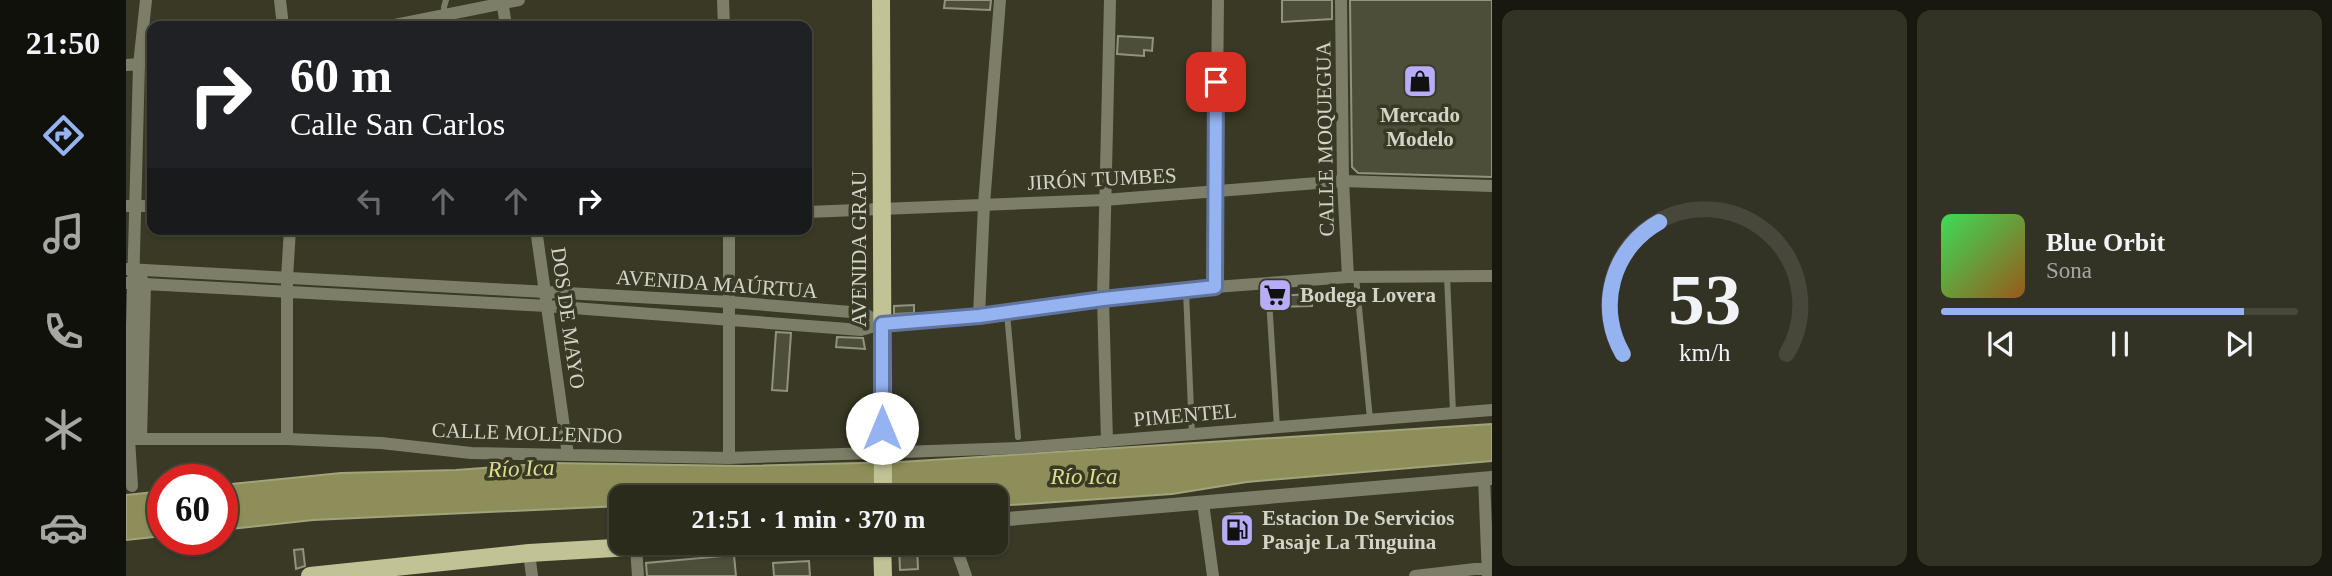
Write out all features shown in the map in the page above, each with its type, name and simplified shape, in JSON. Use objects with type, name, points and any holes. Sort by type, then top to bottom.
[{"type":"main road","name":"AVENIDA GRAU","points":[[881,0],[883,485]]},
{"type":"main road","points":[[310,576],[414,570],[529,553],[609,549]]},
{"type":"main road","points":[[883,555],[883,576]]},
{"type":"street","points":[[132,486],[135,439],[135,283],[130,269],[131,206],[139,65],[146,0]]},
{"type":"street","points":[[280,0],[282,21]]},
{"type":"street","points":[[415,21],[498,2],[519,0]]},
{"type":"street","points":[[723,0],[724,21]]},
{"type":"street","points":[[979,316],[984,204],[1000,0]]},
{"type":"street","points":[[1107,441],[1103,299],[1110,0]]},
{"type":"street","points":[[1215,287],[1218,0]]},
{"type":"street","name":"CALLE MOQUEGUA","points":[[1341,0],[1343,181],[1352,277]]},
{"type":"street","points":[[498,2],[504,21]]},
{"type":"street","name":"JIRÓN TUMBES","points":[[812,212],[1104,200],[1343,181],[1492,186]]},
{"type":"street","points":[[287,439],[290,235]]},
{"type":"street","name":"DOS DE MAYO","points":[[537,235],[568,454]]},
{"type":"street","points":[[729,235],[729,458]]},
{"type":"street","name":"AVENIDA MAÚRTUA","points":[[130,269],[287,284],[546,300],[731,320],[862,330],[882,324]]},
{"type":"street","points":[[882,324],[979,316],[1215,287],[1352,277],[1492,276]]},
{"type":"street","name":"AVENIDA MAÚRTUA","points":[[135,283],[287,284]]},
{"type":"street","name":"AVENIDA MAÚRTUA","points":[[546,300],[730,302],[863,313],[882,324]]},
{"type":"street","name":"PIMENTEL","points":[[882,457],[1492,410]]},
{"type":"street","name":"CALLE MOLLENDO","points":[[135,439],[287,439],[381,443],[471,453],[729,458],[882,457]]},
{"type":"street","points":[[1008,519],[1488,478],[1489,570],[1415,576]]},
{"type":"street","points":[[1203,503],[1213,576]]},
{"type":"street","points":[[529,553],[532,576]]},
{"type":"street","points":[[637,555],[638,576]]},
{"type":"street","points":[[959,555],[966,576]]},
{"type":"lane","points":[[444,15],[446,0]]},
{"type":"lane","points":[[1447,276],[1453,414]]},
{"type":"lane","points":[[1352,277],[1370,419]]},
{"type":"lane","points":[[1268,283],[1278,427]]},
{"type":"lane","points":[[1186,291],[1192,434]]},
{"type":"lane","points":[[1007,312],[1017,437]]},
{"type":"water","name":"Río Ica","points":[[1492,424],[1492,461],[1247,482],[1172,494],[1008,505],[1008,485],[609,485],[609,507],[313,520],[238,528],[238,483],[341,473],[456,470],[551,463],[744,466],[900,462]]},
{"type":"water","points":[[147,493],[147,538],[126,540],[126,495]]},
{"type":"building","points":[[945,0],[991,0],[990,10],[944,8]]},
{"type":"building","points":[[1282,0],[1332,0],[1332,19],[1282,22]]},
{"type":"building","name":"Mercado Modelo","points":[[1350,0],[1492,0],[1492,177],[1358,173],[1352,167]]},
{"type":"building","points":[[1118,36],[1153,38],[1152,51],[1144,50],[1144,56],[1117,54]]},
{"type":"building","points":[[1312,294],[1312,306],[1275,307],[1274,296]]},
{"type":"building","points":[[914,305],[914,313],[894,314],[894,306]]},
{"type":"building","points":[[776,332],[791,333],[787,391],[772,390]]},
{"type":"building","points":[[837,337],[863,338],[865,349],[836,347]]},
{"type":"building","points":[[1242,513],[1245,534],[1231,536],[1231,514]]},
{"type":"building","points":[[303,549],[305,566],[296,569],[294,550]]},
{"type":"building","points":[[734,555],[736,576],[647,576],[646,563]]},
{"type":"building","points":[[899,555],[917,555],[918,569],[900,570]]},
{"type":"building","points":[[809,561],[810,576],[774,576],[773,563]]},
{"type":"place","name":"Mercado Modelo","points":[[1420,81]]},
{"type":"place","name":"Bodega Lovera","points":[[1275,295]]},
{"type":"place","name":"Estacion De Servicios Pasaje La Tinguina","points":[[1237,530]]},
{"type":"route","points":[[882,428],[882,324],[979,316],[1215,287],[1216,82]]}]
